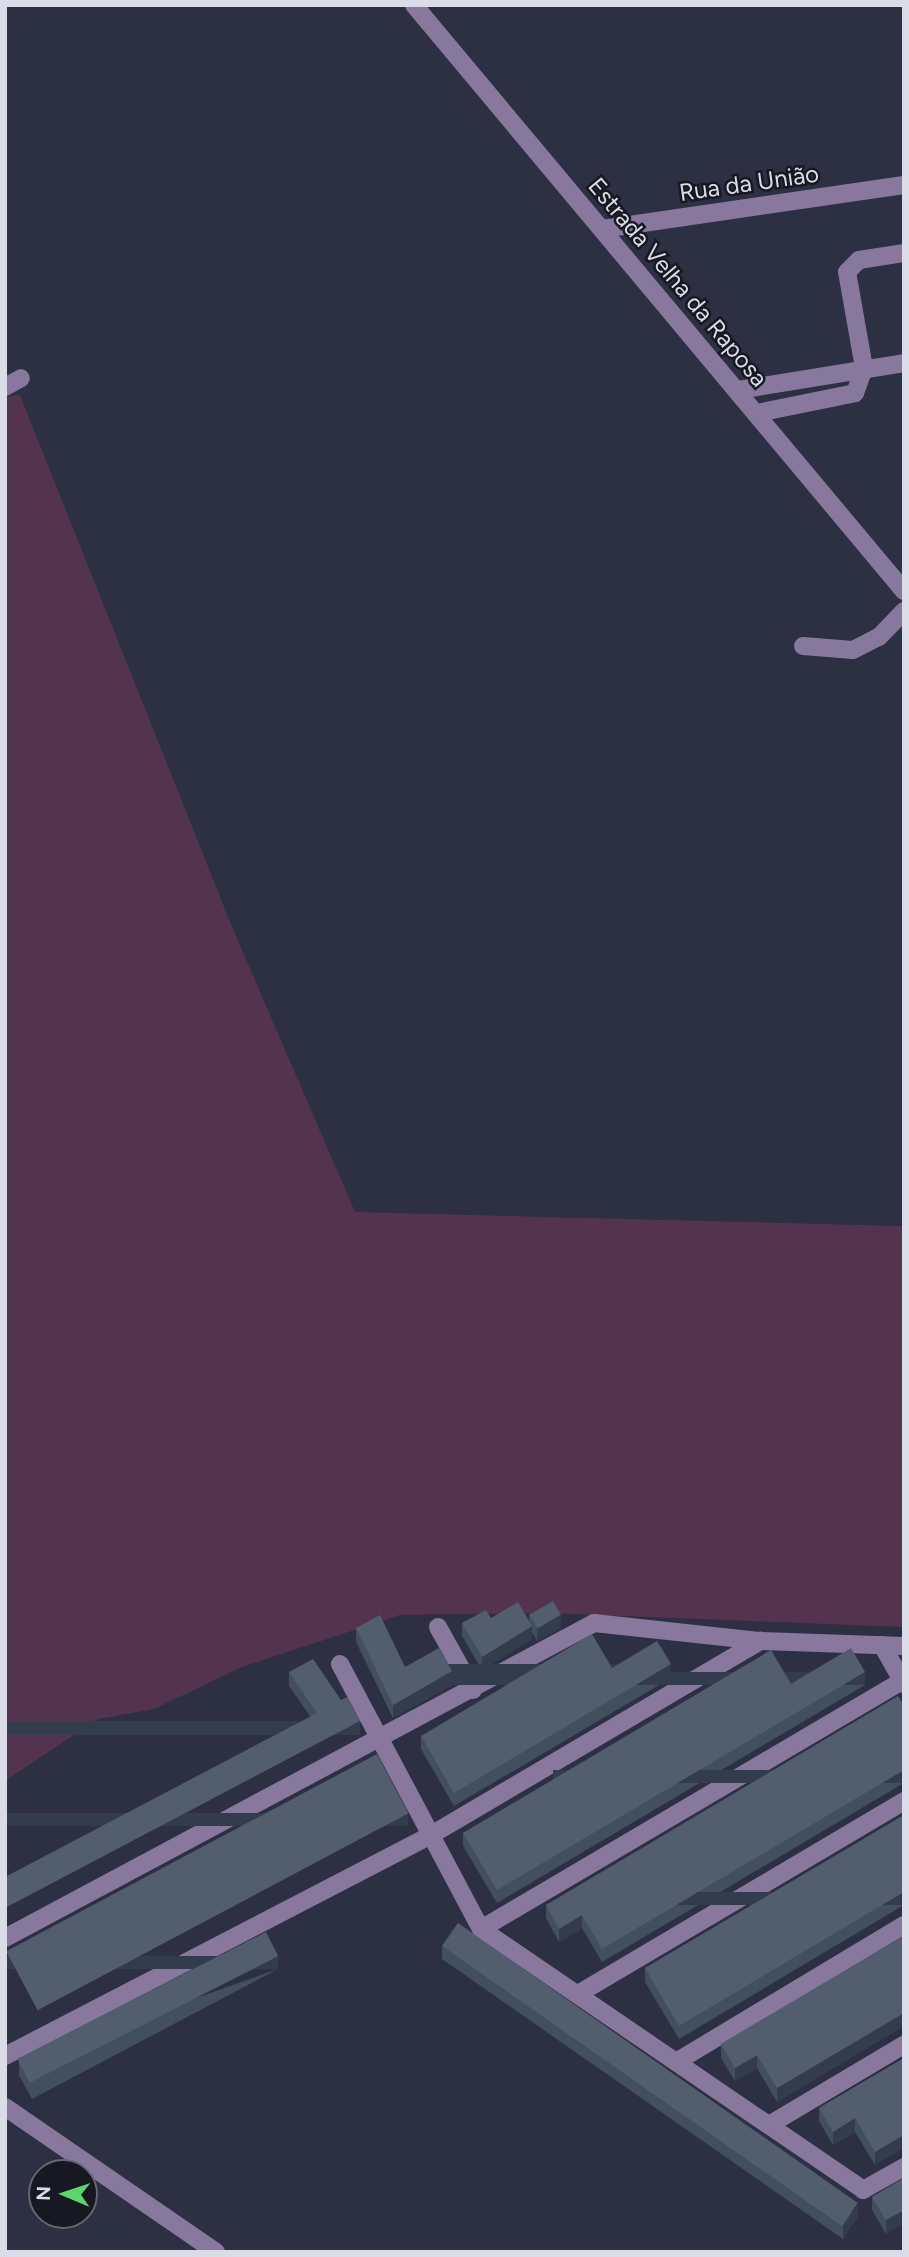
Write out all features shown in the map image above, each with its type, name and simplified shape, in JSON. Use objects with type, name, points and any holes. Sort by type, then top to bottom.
[{"type":"street","name":"Estrada Velha da Raposa","points":[[414,5],[904,591]]},
{"type":"street","name":"Rua da União","points":[[602,229],[904,185]]},
{"type":"street","points":[[757,413],[849,396],[864,368],[847,272],[859,260],[904,253]]},
{"type":"street","points":[[738,390],[904,363]]},
{"type":"street","points":[[5,387],[21,378]]},
{"type":"street","points":[[803,646],[852,650],[879,637],[904,611]]},
{"type":"street","points":[[5,1938],[381,1741],[594,1623],[761,1641],[904,1646]]},
{"type":"street","points":[[438,1627],[473,1690]]},
{"type":"street","points":[[5,2056],[431,1835],[761,1641]]},
{"type":"street","points":[[481,1929],[903,1683],[882,1645]]},
{"type":"street","points":[[340,1664],[481,1929],[863,2190],[904,2167]]},
{"type":"street","points":[[578,1994],[904,1801]]},
{"type":"street","points":[[676,2062],[904,1926]]},
{"type":"street","points":[[769,2125],[904,2045]]},
{"type":"street","points":[[5,2107],[216,2252]]},
{"type":"shaded area","points":[[20,395],[230,922],[355,1212],[904,1226],[904,1627],[548,1613],[400,1615],[242,1667],[154,1709],[98,1719],[5,1781],[5,397]]},
{"type":"building","points":[[553,1601],[561,1615],[538,1628],[530,1614]]},
{"type":"building","points":[[518,1602],[532,1626],[482,1657],[462,1623],[486,1610],[491,1618]]},
{"type":"building","points":[[380,1615],[405,1667],[439,1648],[452,1671],[393,1705],[356,1628]]},
{"type":"building","points":[[592,1634],[612,1668],[657,1641],[671,1664],[454,1793],[421,1736]]},
{"type":"building","points":[[851,1648],[865,1672],[497,1890],[463,1833],[771,1650],[791,1684]]},
{"type":"building","points":[[313,1659],[341,1700],[347,1697],[360,1721],[5,1908],[5,1877],[317,1713],[289,1672]]},
{"type":"building","points":[[898,1696],[904,1705],[904,1770],[602,1949],[582,1915],[559,1929],[546,1905]]},
{"type":"building","points":[[377,1754],[408,1813],[38,2010],[6,1951]]},
{"type":"building","points":[[904,1815],[904,1892],[679,2026],[645,1968]]},
{"type":"building","points":[[458,1923],[858,2203],[842,2226],[442,1946]]},
{"type":"building","points":[[266,1932],[278,1956],[30,2083],[17,2059]]},
{"type":"building","points":[[904,1936],[904,2013],[777,2088],[757,2055],[735,2068],[721,2044]]},
{"type":"building","points":[[904,2058],[904,2135],[875,2152],[855,2118],[833,2132],[819,2108]]},
{"type":"building","points":[[904,2178],[904,2210],[886,2220],[872,2197]]}]
